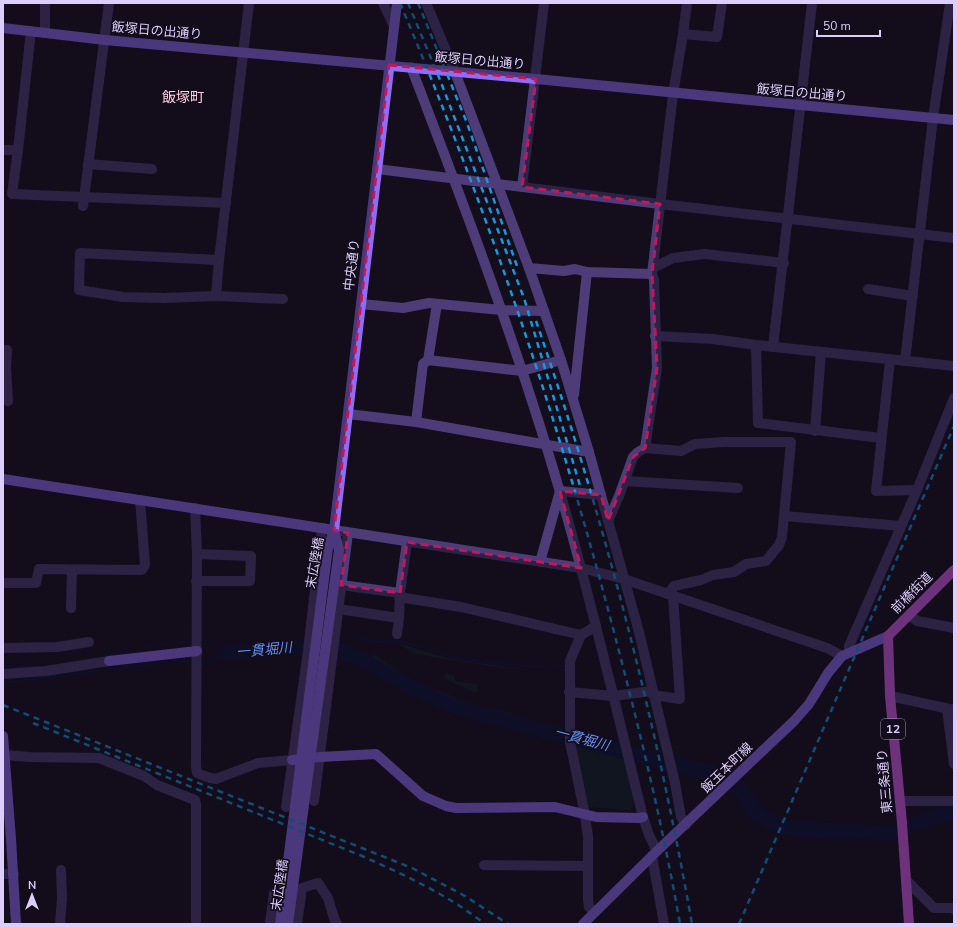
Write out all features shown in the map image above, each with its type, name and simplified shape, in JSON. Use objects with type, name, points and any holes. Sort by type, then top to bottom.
[{"type":"main road","name":"前橋街道","points":[[888,636],[954,570]]},
{"type":"main road","name":"東三条通り","points":[[888,636],[890,696],[902,823],[909,924]]},
{"type":"street","points":[[45,3],[45,33]]},
{"type":"street","points":[[83,202],[109,3]]},
{"type":"street","points":[[216,296],[249,3]]},
{"type":"street","points":[[383,3],[394,26]]},
{"type":"street","name":"中央通り","points":[[334,530],[397,3]]},
{"type":"street","points":[[426,3],[455,72],[498,184],[561,360],[589,452],[639,632],[681,817],[686,825]]},
{"type":"street","points":[[522,187],[544,3]]},
{"type":"street","points":[[645,448],[657,368],[654,280],[652,271],[673,94],[683,34],[686,3]]},
{"type":"street","points":[[683,34],[718,37],[722,3]]},
{"type":"street","points":[[773,347],[784,263],[812,3]]},
{"type":"street","points":[[905,361],[933,118],[950,3]]},
{"type":"street","name":"飯塚日の出通り","points":[[3,28],[105,40],[411,67],[673,94],[954,120]]},
{"type":"street","points":[[30,31],[12,194],[83,202],[226,203]]},
{"type":"street","points":[[411,67],[454,178],[501,310],[560,491],[596,626],[643,817],[654,854],[664,924]]},
{"type":"street","points":[[3,150],[18,150]]},
{"type":"street","points":[[88,164],[152,169]]},
{"type":"street","points":[[377,169],[954,238]]},
{"type":"street","points":[[219,260],[80,253],[79,290],[123,297],[164,298],[216,296],[283,299]]},
{"type":"street","points":[[529,268],[564,271],[575,269],[587,272],[652,271],[673,258],[705,254],[784,263]]},
{"type":"street","points":[[573,399],[587,272]]},
{"type":"street","points":[[868,289],[913,296]]},
{"type":"street","points":[[361,304],[403,308],[429,303],[501,310],[544,311]]},
{"type":"street","points":[[416,422],[423,364],[428,360],[437,304]]},
{"type":"street","points":[[655,336],[713,339],[773,347],[954,366]]},
{"type":"street","points":[[756,345],[758,423],[881,438]]},
{"type":"street","points":[[3,350],[7,350],[6,368],[8,401]]},
{"type":"street","points":[[815,430],[821,352]]},
{"type":"street","points":[[428,360],[522,371],[561,360]]},
{"type":"street","points":[[890,360],[876,491],[917,490]]},
{"type":"street","points":[[3,479],[581,568],[624,579],[846,655],[917,490],[954,398]]},
{"type":"street","points":[[348,414],[416,422],[546,446],[589,452]]},
{"type":"street","points":[[569,692],[613,696],[653,693],[680,699],[670,595],[674,586],[701,580],[714,575],[734,572],[746,564],[766,561],[780,545],[782,538],[792,427]]},
{"type":"street","points":[[608,521],[625,481],[633,457],[645,448],[681,451],[695,444],[724,442],[790,442]]},
{"type":"street","points":[[625,481],[738,488]]},
{"type":"street","points":[[560,491],[601,494]]},
{"type":"street","points":[[540,562],[560,491]]},
{"type":"street","points":[[3,583],[36,583],[39,569],[142,570],[145,565],[140,500]]},
{"type":"street","points":[[195,508],[197,554],[197,773],[216,779],[258,763],[370,753],[376,754],[423,796],[446,806],[456,808],[555,807],[575,811],[585,815],[624,818],[643,817]]},
{"type":"street","points":[[784,516],[901,526]]},
{"type":"street","points":[[314,801],[320,757],[322,528]]},
{"type":"street","name":"末広陸橋","points":[[288,924],[321,644],[328,548],[334,530]]},
{"type":"street","points":[[286,807],[292,760],[321,644],[338,609],[348,533]]},
{"type":"street","points":[[397,634],[400,595],[407,542]]},
{"type":"street","points":[[196,581],[250,581],[251,556],[197,554]]},
{"type":"street","points":[[71,608],[72,570]]},
{"type":"street","points":[[341,585],[462,607],[581,635]]},
{"type":"street","points":[[338,609],[399,618]]},
{"type":"street","points":[[909,615],[917,621],[954,628]]},
{"type":"street","points":[[594,912],[589,907],[588,900],[588,837],[585,815],[569,737],[569,692],[570,661],[581,635],[596,626]]},
{"type":"street","name":"飯玉本町線","points":[[583,924],[803,712],[828,673],[846,655],[888,636]]},
{"type":"street","points":[[3,648],[57,647],[89,642]]},
{"type":"street","name":"末広陸橋","points":[[280,924],[321,644]]},
{"type":"street","points":[[3,674],[65,669],[109,661],[197,651]]},
{"type":"street","points":[[890,696],[950,710],[954,764]]},
{"type":"street","points":[[3,736],[14,874],[16,924]]},
{"type":"street","points":[[5,755],[30,757],[99,758],[144,776],[156,785],[195,800],[196,924]]},
{"type":"street","points":[[900,801],[954,801]]},
{"type":"street","points":[[484,865],[588,866]]},
{"type":"street","points":[[60,870],[62,898],[60,924]]},
{"type":"street","points":[[3,874],[14,874]]},
{"type":"street","points":[[906,880],[934,908],[954,909]]},
{"type":"street","points":[[297,924],[302,888],[318,883],[328,898],[337,924]]},
{"type":"street","points":[[270,924],[274,893]]},
{"type":"highlighted area","points":[[389,65],[536,79],[522,187],[660,204],[652,274],[657,368],[645,448],[633,457],[608,521],[601,495],[560,491],[581,568],[407,542],[400,593],[341,585],[348,533],[334,530]]},
{"type":"shaded area","points":[[398,643],[447,658],[519,669],[510,669],[415,654]]},
{"type":"shaded area","points":[[374,654],[410,679],[470,704],[511,713],[512,720],[449,701],[395,673],[372,657]]},
{"type":"shaded area","points":[[447,673],[454,675],[455,681],[478,685],[477,692],[471,691],[444,678],[444,675]]},
{"type":"shaded area","points":[[575,744],[624,756],[634,804],[630,810],[587,807]]},
{"type":"waterway","points":[[358,638],[378,642],[400,641],[458,658],[538,667],[563,666]]},
{"type":"waterway","points":[[200,640],[204,640],[229,653]]},
{"type":"waterway","points":[[144,646],[192,641]]},
{"type":"waterway","name":"一貫堀川","points":[[229,653],[304,646],[338,650],[360,658],[411,687],[448,704],[621,751],[727,777],[738,786],[758,816],[777,825],[793,829],[892,833],[910,825],[954,811]]},
{"type":"waterway","points":[[100,658],[130,648]]},
{"type":"waterway","name":"一貫堀川","points":[[200,665],[229,653]]},
{"type":"waterway","name":"一貫堀川","points":[[3,683],[177,661],[183,661],[192,666]]},
{"type":"waterway","points":[[4,666],[35,667]]},
{"type":"railway","points":[[400,3],[432,80],[491,237],[519,316],[570,475],[615,636],[633,707],[659,815],[680,924]]},
{"type":"railway","points":[[408,3],[440,80],[524,298],[581,489]]},
{"type":"railway","points":[[418,3],[467,123],[518,269]]},
{"type":"railway","points":[[536,321],[584,470],[626,620],[662,771],[692,924]]},
{"type":"railway","points":[[739,924],[954,426]]},
{"type":"railway","points":[[3,705],[412,868],[465,896],[508,924]]},
{"type":"railway","points":[[33,723],[362,856],[410,878],[441,895],[485,924]]},
{"type":"district","name":"飯塚町","points":[[183,97]]}]
